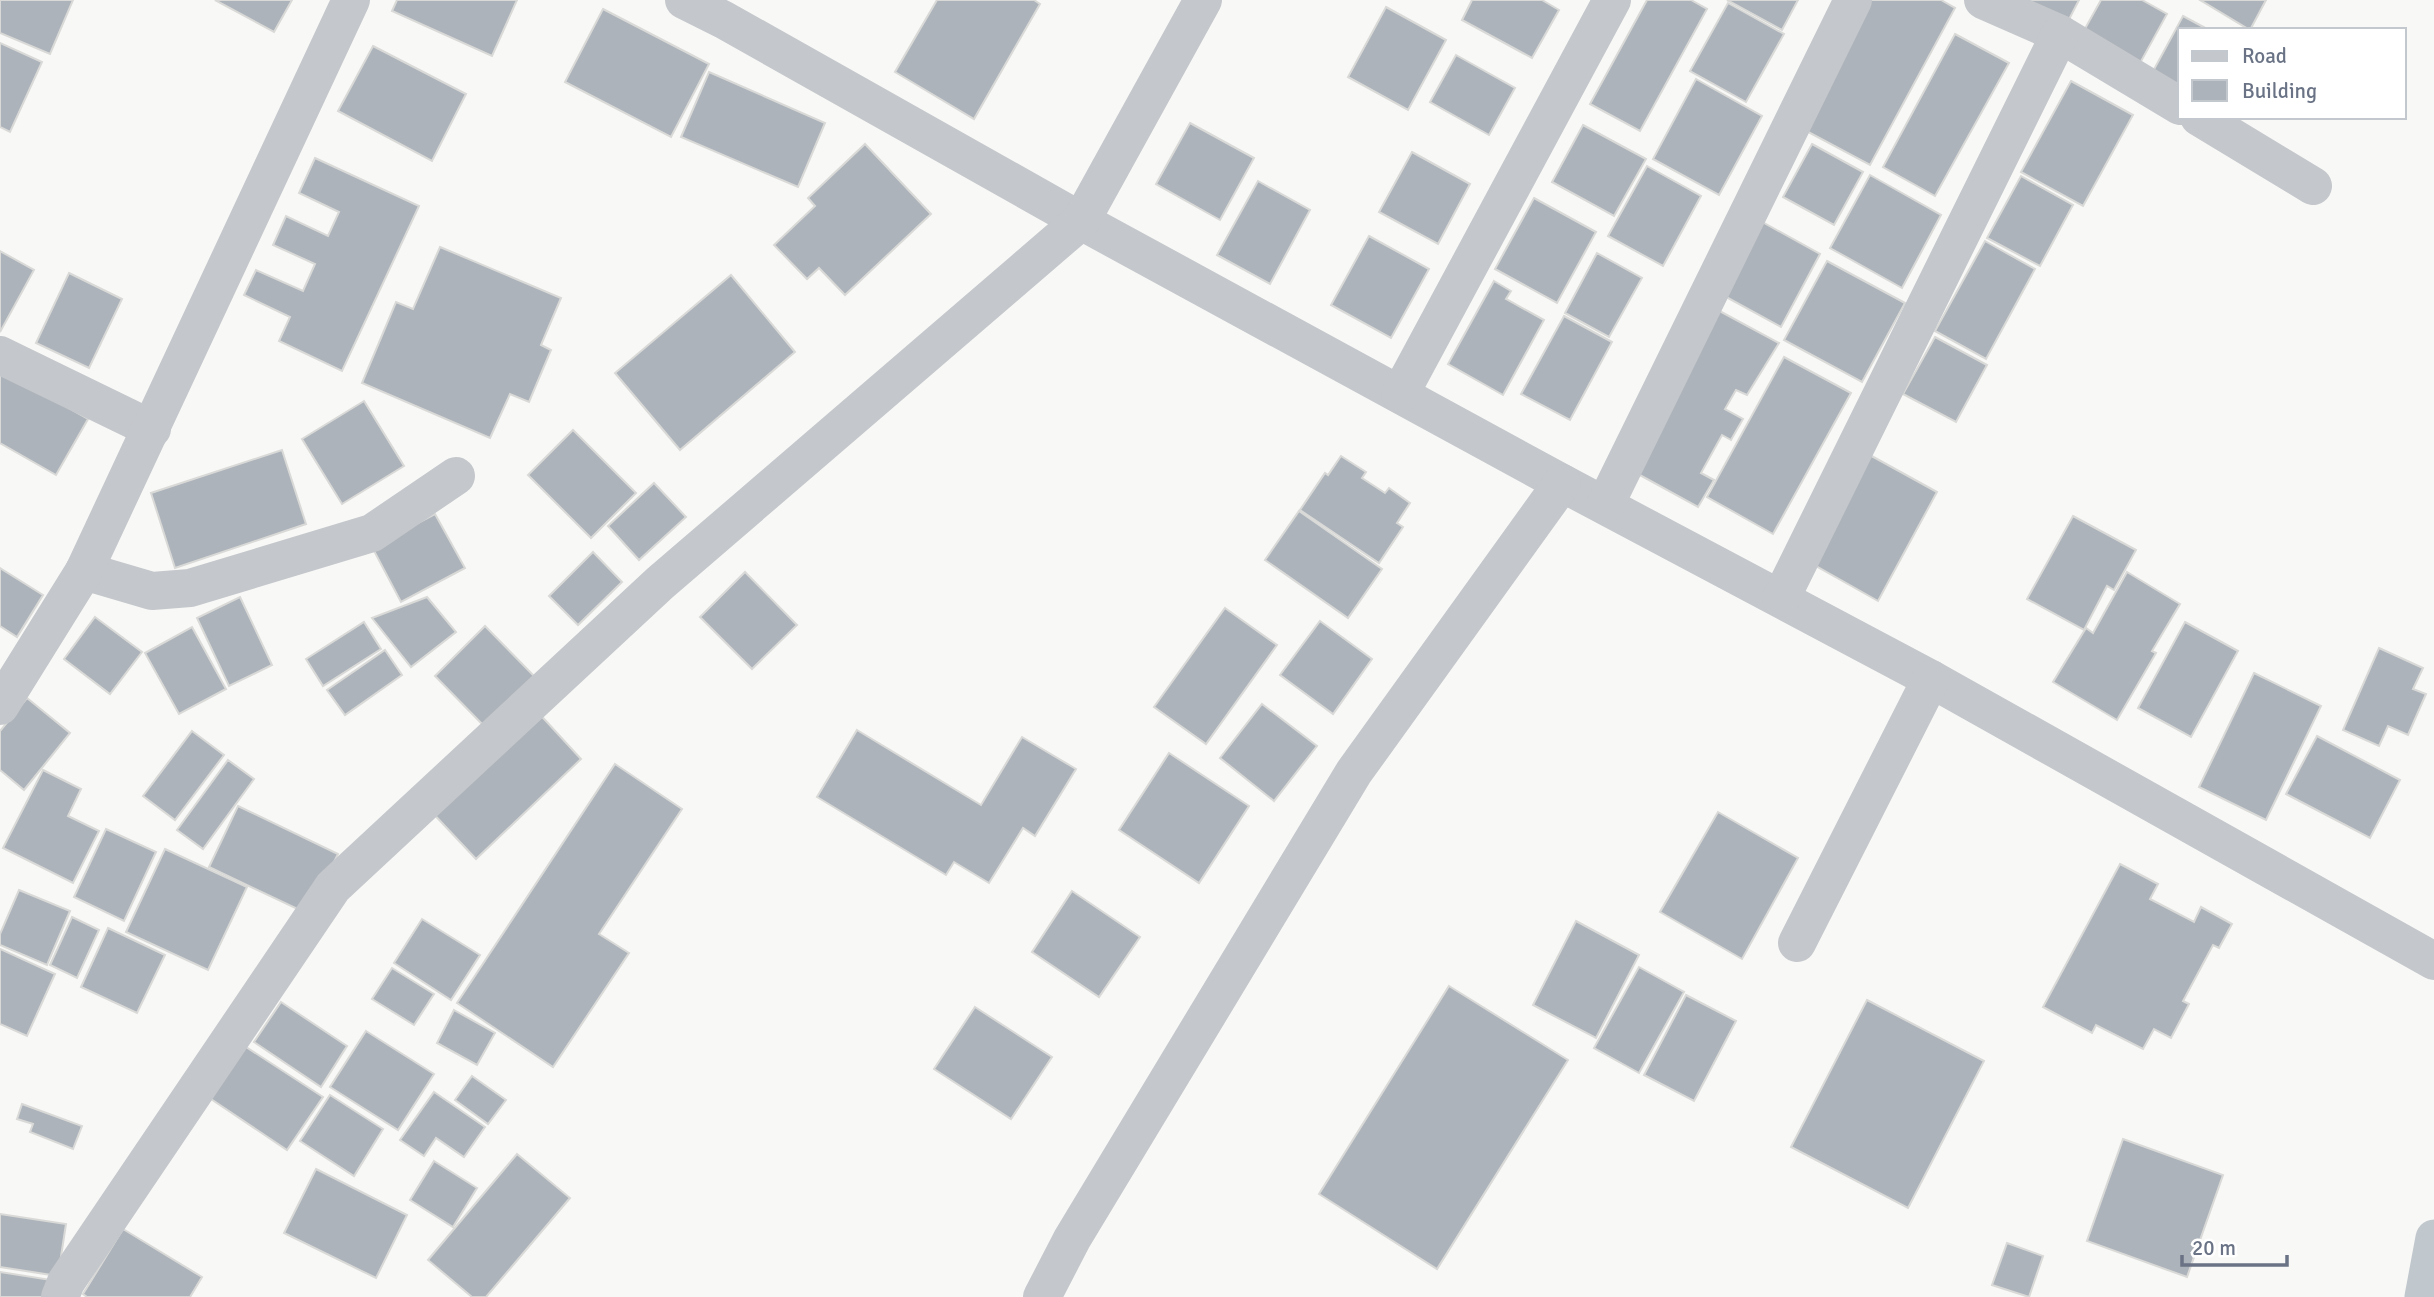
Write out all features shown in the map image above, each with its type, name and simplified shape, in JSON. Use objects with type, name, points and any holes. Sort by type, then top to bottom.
[{"type":"street","points":[[0,706],[84,571],[352,0]]},
{"type":"street","points":[[684,0],[1081,221],[1562,483],[1931,679],[2434,961]]},
{"type":"street","points":[[60,1297],[66,1282],[333,887],[660,583],[1081,221],[1203,0]]},
{"type":"street","points":[[1400,394],[1612,0]]},
{"type":"street","points":[[1605,505],[1853,0]]},
{"type":"street","points":[[1983,0],[2060,34],[2178,105]]},
{"type":"street","points":[[1781,598],[2060,34]]},
{"type":"street","points":[[2202,119],[2313,186]]},
{"type":"street","points":[[0,355],[152,429]]},
{"type":"street","points":[[84,571],[152,591],[190,588],[372,533],[456,476]]},
{"type":"street","points":[[1042,1297],[1072,1238],[1354,772],[1562,483]]},
{"type":"street","points":[[1797,943],[1931,679]]},
{"type":"building","points":[[0,0],[73,0],[50,54],[0,33]]},
{"type":"building","points":[[215,0],[292,0],[274,32]]},
{"type":"building","points":[[397,0],[517,0],[492,56],[392,11]]},
{"type":"building","points":[[937,0],[1034,0],[1040,4],[974,119],[895,72]]},
{"type":"building","points":[[1472,0],[1542,0],[1559,10],[1532,58],[1462,20]]},
{"type":"building","points":[[1647,0],[1691,0],[1707,9],[1640,131],[1590,104]]},
{"type":"building","points":[[1727,0],[1798,0],[1782,30]]},
{"type":"building","points":[[1866,0],[1941,0],[1955,8],[1870,165],[1797,126]]},
{"type":"building","points":[[2007,0],[2079,0],[2063,31]]},
{"type":"building","points":[[2101,0],[2142,0],[2167,14],[2139,65],[2082,34]]},
{"type":"building","points":[[2200,0],[2266,0],[2251,28],[2247,28]]},
{"type":"building","points":[[1728,3],[1784,34],[1746,102],[1690,71]]},
{"type":"building","points":[[1386,7],[1446,40],[1408,110],[1348,77]]},
{"type":"building","points":[[603,9],[709,64],[671,137],[565,82]]},
{"type":"building","points":[[2183,16],[2205,28],[2178,28],[2178,88],[2152,73]]},
{"type":"building","points":[[1955,34],[2009,63],[1935,196],[1883,167]]},
{"type":"building","points":[[0,43],[42,62],[10,132],[0,127]]},
{"type":"building","points":[[373,46],[466,94],[432,161],[338,111]]},
{"type":"building","points":[[1456,55],[1515,88],[1489,135],[1430,102]]},
{"type":"building","points":[[709,72],[825,123],[798,187],[681,137]]},
{"type":"building","points":[[1696,79],[1762,116],[1719,195],[1653,159]]},
{"type":"building","points":[[2071,81],[2133,115],[2083,206],[2021,172]]},
{"type":"building","points":[[1190,123],[1254,158],[1220,220],[1156,184]]},
{"type":"building","points":[[1583,125],[1646,159],[1614,216],[1552,182]]},
{"type":"building","points":[[865,144],[931,214],[845,295],[819,268],[807,279],[774,245],[815,206],[808,198]]},
{"type":"building","points":[[1812,144],[1863,172],[1834,225],[1783,197]]},
{"type":"building","points":[[1412,152],[1470,184],[1438,244],[1379,212]]},
{"type":"building","points":[[315,158],[419,206],[342,371],[279,341],[290,317],[244,295],[256,270],[303,291],[315,264],[273,245],[286,216],[328,236],[339,212],[299,193]]},
{"type":"building","points":[[1647,166],[1701,196],[1663,266],[1608,236]]},
{"type":"building","points":[[1870,175],[1941,215],[1902,288],[1830,248]]},
{"type":"building","points":[[2021,176],[2073,205],[2040,266],[1987,238]]},
{"type":"building","points":[[1258,181],[1310,210],[1270,284],[1217,255]]},
{"type":"building","points":[[1534,198],[1596,232],[1557,303],[1495,269]]},
{"type":"building","points":[[1757,219],[1820,254],[1781,327],[1717,292]]},
{"type":"building","points":[[1369,236],[1429,269],[1391,338],[1331,305]]},
{"type":"building","points":[[1985,241],[2035,269],[1986,359],[1935,331]]},
{"type":"building","points":[[440,247],[561,298],[541,345],[551,350],[529,402],[510,394],[490,438],[362,383],[396,302],[413,309]]},
{"type":"building","points":[[0,251],[34,270],[0,332]]},
{"type":"building","points":[[1597,253],[1642,278],[1609,337],[1565,313]]},
{"type":"building","points":[[1827,261],[1905,303],[1862,382],[1784,340]]},
{"type":"building","points":[[69,273],[122,299],[89,368],[36,343]]},
{"type":"building","points":[[731,275],[795,352],[680,450],[615,373]]},
{"type":"building","points":[[1494,281],[1511,291],[1506,299],[1544,320],[1503,395],[1448,364]]},
{"type":"building","points":[[1714,308],[1779,343],[1747,395],[1736,390],[1725,409],[1743,419],[1731,440],[1722,435],[1701,473],[1714,480],[1698,507],[1627,468]]},
{"type":"building","points":[[1564,316],[1612,342],[1570,420],[1521,394]]},
{"type":"building","points":[[1935,337],[1987,365],[1956,422],[1903,394]]},
{"type":"building","points":[[1784,357],[1851,393],[1773,534],[1707,497]]},
{"type":"building","points":[[0,369],[88,419],[56,475],[0,443]]},
{"type":"building","points":[[364,401],[404,466],[342,504],[302,439]]},
{"type":"building","points":[[573,430],[636,493],[591,538],[528,475]]},
{"type":"building","points":[[282,450],[306,524],[175,568],[151,493]]},
{"type":"building","points":[[1868,454],[1937,492],[1878,601],[1809,562]]},
{"type":"building","points":[[1341,456],[1366,472],[1362,478],[1385,493],[1389,488],[1410,503],[1397,523],[1403,527],[1379,563],[1300,510],[1325,473],[1328,475]]},
{"type":"building","points":[[654,483],[686,517],[639,560],[608,526]]},
{"type":"building","points":[[1299,511],[1382,569],[1348,618],[1265,560]]},
{"type":"building","points":[[435,514],[465,568],[401,602],[372,547]]},
{"type":"building","points":[[2073,516],[2136,550],[2114,590],[2107,586],[2084,630],[2027,599]]},
{"type":"building","points":[[593,552],[622,582],[578,625],[549,596]]},
{"type":"building","points":[[0,568],[43,595],[17,637],[0,626]]},
{"type":"building","points":[[745,572],[797,625],[752,669],[700,617]]},
{"type":"building","points":[[2127,572],[2180,604],[2152,651],[2156,653],[2117,720],[2053,682],[2086,628],[2093,633]]},
{"type":"building","points":[[240,597],[272,665],[229,686],[197,618]]},
{"type":"building","points":[[427,597],[456,632],[411,667],[372,618]]},
{"type":"building","points":[[1225,608],[1277,645],[1206,744],[1154,707]]},
{"type":"building","points":[[95,617],[142,652],[110,694],[64,659]]},
{"type":"building","points":[[1320,621],[1372,659],[1333,714],[1280,675]]},
{"type":"building","points":[[364,622],[381,649],[323,686],[306,659]]},
{"type":"building","points":[[2185,622],[2238,651],[2191,737],[2138,708]]},
{"type":"building","points":[[485,626],[535,677],[484,726],[435,676]]},
{"type":"building","points":[[192,627],[226,689],[179,714],[145,653]]},
{"type":"building","points":[[2379,648],[2423,668],[2413,689],[2426,694],[2408,735],[2388,726],[2379,746],[2343,730]]},
{"type":"building","points":[[385,650],[402,675],[345,715],[327,690]]},
{"type":"building","points":[[2254,673],[2321,706],[2266,820],[2199,787]]},
{"type":"building","points":[[27,698],[70,733],[24,790],[0,770],[0,731]]},
{"type":"building","points":[[1262,704],[1317,746],[1274,801],[1220,758]]},
{"type":"building","points":[[534,708],[581,759],[476,859],[428,808]]},
{"type":"building","points":[[857,730],[981,805],[1022,737],[1076,769],[1035,836],[1023,828],[989,883],[954,862],[946,875],[817,797]]},
{"type":"building","points":[[192,731],[224,755],[175,820],[143,796]]},
{"type":"building","points":[[2317,736],[2400,780],[2370,838],[2286,794]]},
{"type":"building","points":[[1169,753],[1249,806],[1199,883],[1119,830]]},
{"type":"building","points":[[228,760],[254,779],[203,849],[177,830]]},
{"type":"building","points":[[615,764],[682,809],[599,934],[629,953],[553,1067],[457,1003]]},
{"type":"building","points":[[43,770],[81,789],[68,816],[99,831],[73,883],[3,848]]},
{"type":"building","points":[[238,806],[338,854],[308,914],[209,867]]},
{"type":"building","points":[[1718,812],[1798,858],[1742,959],[1660,912]]},
{"type":"building","points":[[106,829],[156,852],[124,921],[74,897]]},
{"type":"building","points":[[165,849],[247,887],[208,970],[126,932]]},
{"type":"building","points":[[2120,864],[2158,884],[2150,899],[2194,922],[2201,907],[2232,924],[2219,948],[2213,945],[2183,1001],[2189,1004],[2171,1038],[2154,1029],[2143,1049],[2096,1025],[2092,1033],[2043,1007]]},
{"type":"building","points":[[19,890],[70,911],[47,965],[0,945],[0,934]]},
{"type":"building","points":[[1072,891],[1140,937],[1099,997],[1032,952]]},
{"type":"building","points":[[72,917],[99,930],[77,978],[50,965]]},
{"type":"building","points":[[422,919],[480,955],[451,1000],[394,963]]},
{"type":"building","points":[[1576,921],[1639,955],[1596,1038],[1533,1005]]},
{"type":"building","points":[[108,928],[165,955],[137,1013],[81,987]]},
{"type":"building","points":[[0,949],[55,974],[27,1036],[0,1024]]},
{"type":"building","points":[[1639,967],[1684,992],[1639,1073],[1594,1048]]},
{"type":"building","points":[[392,968],[434,994],[414,1025],[372,999]]},
{"type":"building","points":[[1449,986],[1568,1060],[1437,1269],[1319,1194]]},
{"type":"building","points":[[1686,995],[1736,1021],[1694,1101],[1644,1075]]},
{"type":"building","points":[[1867,1000],[1984,1061],[1908,1208],[1791,1147]]},
{"type":"building","points":[[281,1002],[347,1046],[321,1087],[254,1042]]},
{"type":"building","points":[[975,1007],[1052,1057],[1011,1119],[934,1069]]},
{"type":"building","points":[[454,1010],[495,1033],[477,1065],[437,1043]]},
{"type":"building","points":[[366,1031],[434,1074],[398,1130],[330,1087]]},
{"type":"building","points":[[243,1045],[323,1097],[287,1150],[208,1097]]},
{"type":"building","points":[[472,1076],[506,1100],[488,1124],[455,1100]]},
{"type":"building","points":[[434,1092],[485,1127],[464,1157],[436,1138],[424,1156],[400,1140]]},
{"type":"building","points":[[330,1095],[383,1129],[354,1176],[300,1141]]},
{"type":"building","points":[[22,1104],[82,1126],[73,1149],[30,1132],[33,1124],[17,1119]]},
{"type":"building","points":[[2123,1139],[2223,1175],[2187,1277],[2087,1241]]},
{"type":"building","points":[[517,1154],[570,1198],[486,1297],[472,1297],[428,1260]]},
{"type":"building","points":[[434,1161],[477,1188],[453,1227],[410,1200]]},
{"type":"building","points":[[316,1169],[407,1215],[376,1278],[284,1233]]},
{"type":"building","points":[[0,1214],[66,1224],[58,1276],[0,1267]]},
{"type":"building","points":[[123,1229],[202,1277],[190,1297],[87,1297],[83,1294]]},
{"type":"building","points":[[2007,1243],[2043,1256],[2029,1297],[1992,1285]]},
{"type":"building","points":[[0,1272],[51,1280],[48,1297],[0,1297]]},
{"type":"waterway","points":[[2423,1297],[2434,1238]]}]
